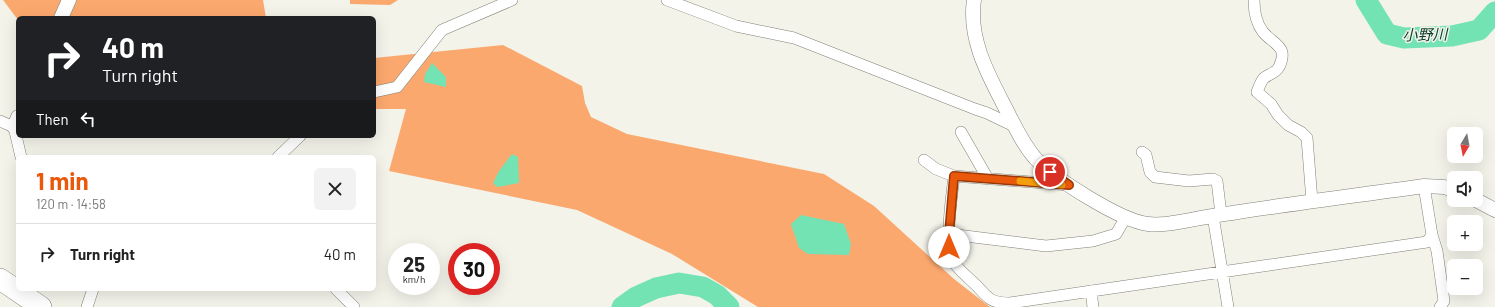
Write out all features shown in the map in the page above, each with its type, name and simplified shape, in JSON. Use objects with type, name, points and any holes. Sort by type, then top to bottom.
[{"type":"highway","points":[[0,279],[16,290]]},
{"type":"highway","points":[[18,291],[41,307]]},
{"type":"street","points":[[62,16],[69,0]]},
{"type":"street","points":[[376,92],[397,87],[442,30],[512,0]]},
{"type":"street","points":[[667,0],[736,26],[794,38],[975,109],[987,112],[1014,126]]},
{"type":"street","points":[[974,0],[972,14],[978,48],[987,72],[1014,126],[1035,158],[1050,172],[1069,185],[1126,217],[1149,225],[1168,224],[1217,215],[1424,186],[1447,188]]},
{"type":"street","points":[[1254,0],[1254,14],[1263,32],[1278,44],[1282,51],[1282,60],[1278,70],[1264,78],[1257,92],[1271,104],[1288,125],[1301,132],[1307,138],[1312,201]]},
{"type":"street","points":[[0,120],[16,122]]},
{"type":"street","points":[[961,132],[988,179]]},
{"type":"street","points":[[18,138],[20,155]]},
{"type":"street","points":[[280,155],[298,138]]},
{"type":"street","points":[[1142,152],[1146,155],[1150,172],[1155,177],[1189,181],[1213,179],[1217,181],[1217,215],[1228,307]]},
{"type":"street","points":[[924,160],[936,169],[954,176],[1069,185]]},
{"type":"street","points":[[954,176],[949,234],[951,255],[955,264],[988,298],[996,303],[1010,303],[1426,242],[1432,235]]},
{"type":"street","points":[[1424,186],[1432,235],[1438,251],[1444,301],[1440,307]]},
{"type":"street","points":[[1483,204],[1495,210]]},
{"type":"street","points":[[949,234],[1046,246],[1093,240],[1116,234],[1126,217]]},
{"type":"street","points":[[87,307],[92,291]]},
{"type":"street","points":[[338,291],[354,307]]},
{"type":"street","points":[[1091,291],[1093,307]]},
{"type":"shaded area","points":[[3,0],[263,0],[266,16],[16,16],[16,17]]},
{"type":"shaded area","points":[[350,0],[398,0],[390,5],[350,4]]},
{"type":"shaded area","points":[[503,45],[582,86],[585,103],[591,117],[627,134],[824,174],[874,206],[954,279],[990,307],[758,307],[672,254],[577,210],[389,171],[406,109],[376,109],[376,58]]},
{"type":"shaded area","points":[[432,63],[446,77],[446,87],[424,82],[425,74]]},
{"type":"shaded area","points":[[512,154],[518,157],[519,183],[497,187],[493,183],[499,171]]},
{"type":"shaded area","points":[[801,215],[844,224],[851,244],[849,255],[808,254],[799,248],[791,224]]},
{"type":"waterway","name":"小野川","points":[[1366,0],[1387,34],[1404,38],[1452,36],[1479,30],[1495,12]]},
{"type":"waterway","points":[[622,307],[636,297],[656,288],[679,283],[703,287],[717,295],[729,307]]},
{"type":"slow traffic","points":[[1020,181],[1062,185]]},
{"type":"route","points":[[949,247],[954,176],[1069,185],[1050,172]]}]
